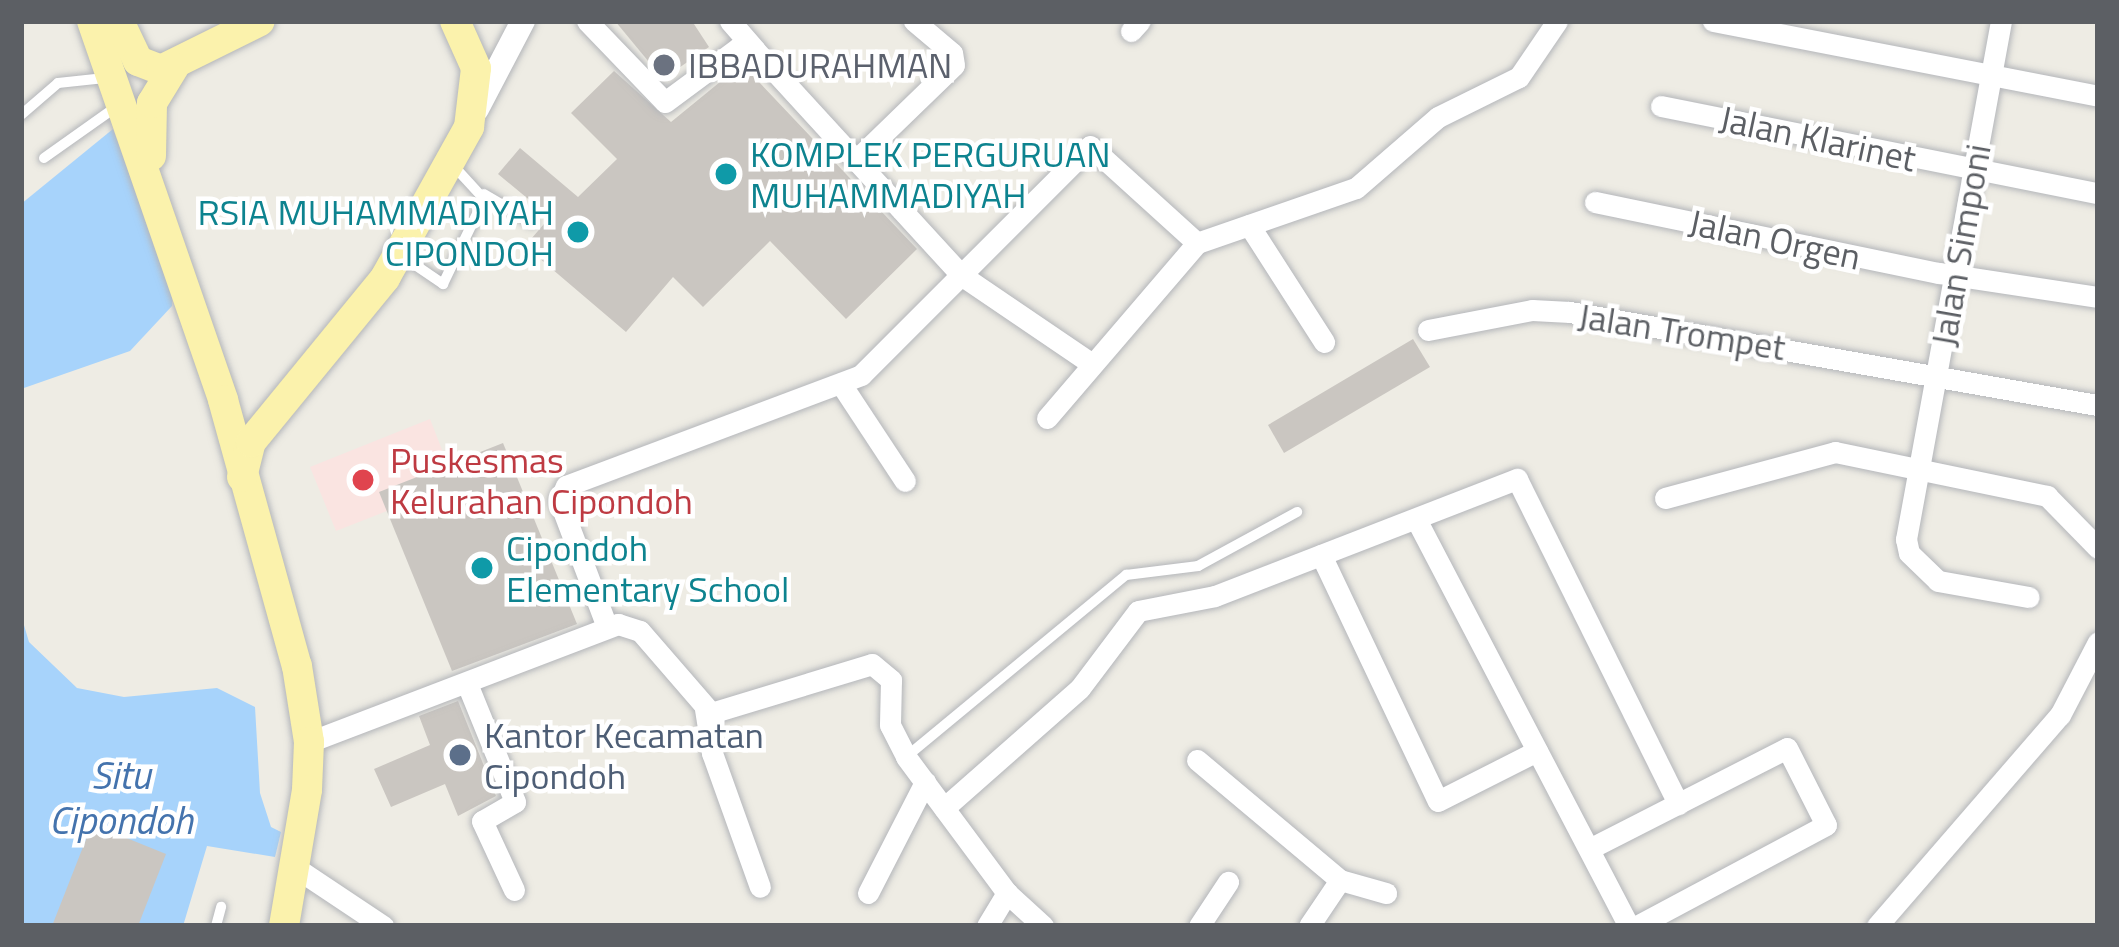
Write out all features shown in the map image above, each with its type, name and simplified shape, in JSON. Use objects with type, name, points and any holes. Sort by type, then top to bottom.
[{"type":"main road","points":[[92,21],[158,197],[223,400],[297,665],[309,742],[296,868],[284,926]]},
{"type":"main road","points":[[119,21],[142,64],[174,67]]},
{"type":"main road","points":[[158,197],[152,104],[174,67],[260,21]]},
{"type":"main road","points":[[242,476],[247,449],[344,338],[406,258],[462,172],[476,68],[455,21]]},
{"type":"main road","points":[[223,400],[242,421],[267,423]]},
{"type":"street","points":[[469,128],[523,21]]},
{"type":"street","points":[[587,21],[665,102],[738,48],[755,50]]},
{"type":"street","points":[[730,21],[961,275],[1092,364]]},
{"type":"street","points":[[856,160],[953,64],[952,53],[914,21]]},
{"type":"street","points":[[1047,418],[1197,243],[1356,188],[1438,117],[1519,76],[1557,21]]},
{"type":"street","points":[[1713,21],[2098,96]]},
{"type":"street","name":"Jalan Simponi","points":[[2001,21],[1906,539],[1917,564],[1938,581],[2029,597]]},
{"type":"street","name":"Jalan Klarinet","points":[[1661,106],[2098,193]]},
{"type":"street","points":[[607,627],[562,489],[842,384],[886,358],[1090,146],[1197,243]]},
{"type":"street","name":"Jalan Orgen","points":[[1595,202],[1956,274],[2098,297]]},
{"type":"street","points":[[1249,225],[1324,342]]},
{"type":"street","name":"Jalan Trompet","points":[[1428,330],[1532,310],[1570,312],[2097,405]]},
{"type":"street","points":[[842,384],[905,481]]},
{"type":"street","points":[[1665,498],[1835,452],[2047,496],[2098,548]]},
{"type":"street","points":[[944,808],[1080,688],[1138,611],[1215,596],[1517,479],[1678,804]]},
{"type":"street","points":[[1416,519],[1589,849],[1633,926],[1826,825],[1787,748],[1589,849]]},
{"type":"street","points":[[1321,555],[1438,802],[1537,751]]},
{"type":"street","points":[[309,742],[468,686],[607,627],[640,631],[705,709],[715,713],[872,664],[891,680],[890,725],[906,757],[1007,893],[1043,926]]},
{"type":"street","points":[[1876,926],[2060,715],[2098,642]]},
{"type":"street","points":[[468,686],[515,802],[482,821],[514,890]]},
{"type":"street","points":[[705,709],[712,753],[760,887]]},
{"type":"street","points":[[1197,760],[1340,880],[1385,893]]},
{"type":"street","points":[[868,893],[925,782]]},
{"type":"street","points":[[296,868],[383,926]]},
{"type":"street","points":[[1309,926],[1340,880]]},
{"type":"street","points":[[1199,926],[1228,882]]},
{"type":"street","points":[[987,926],[1007,893]]},
{"type":"lane","points":[[21,115],[58,83],[119,90]]},
{"type":"lane","points":[[44,158],[119,90]]},
{"type":"lane","points":[[462,172],[484,194],[532,222]]},
{"type":"lane","points":[[406,258],[443,284],[484,194]]},
{"type":"lane","points":[[906,757],[1126,575],[1198,566],[1297,512]]},
{"type":"lane","points":[[216,926],[221,907]]},
{"type":"shaded area","name":"Puskesmas Kelurahan Cipondoh","points":[[430,419],[448,465],[380,492],[387,511],[336,531],[310,467]]},
{"type":"water","points":[[113,129],[173,291],[172,306],[130,351],[21,389],[21,204]]},
{"type":"water","name":"Situ Cipondoh","points":[[21,615],[29,642],[77,688],[124,697],[217,688],[255,707],[260,793],[271,827],[281,832],[275,857],[207,846],[183,926],[21,926]]},
{"type":"building","name":"IBBADURAHMAN","points":[[615,21],[692,21],[709,47],[663,79]]},
{"type":"building","name":"KOMPLEK PERGURUAN MUHAMMADIYAH","points":[[742,64],[917,249],[846,319],[770,241],[703,307],[673,277],[626,332],[525,246],[550,217],[498,174],[520,148],[578,197],[617,159],[571,113],[614,71],[671,122]]},
{"type":"building","points":[[1413,339],[1430,367],[1284,453],[1268,425]]},
{"type":"building","name":"Cipondoh Elementary School","points":[[503,443],[577,624],[452,671],[379,492]]},
{"type":"building","name":"Kantor Kecamatan Cipondoh","points":[[458,701],[496,796],[458,816],[445,784],[391,807],[374,769],[430,745],[419,716]]},
{"type":"building","points":[[92,824],[166,854],[138,926],[52,926]]},
{"type":"place","name":"IBBADURAHMAN","points":[[664,65]]},
{"type":"place","name":"KOMPLEK PERGURUAN MUHAMMADIYAH","points":[[726,174]]},
{"type":"place","name":"RSIA MUHAMMADIYAH CIPONDOH","points":[[578,232]]},
{"type":"place","name":"Puskesmas Kelurahan Cipondoh","points":[[363,480]]},
{"type":"place","name":"Cipondoh Elementary School","points":[[482,568]]},
{"type":"place","name":"Kantor Kecamatan Cipondoh","points":[[460,755]]}]
